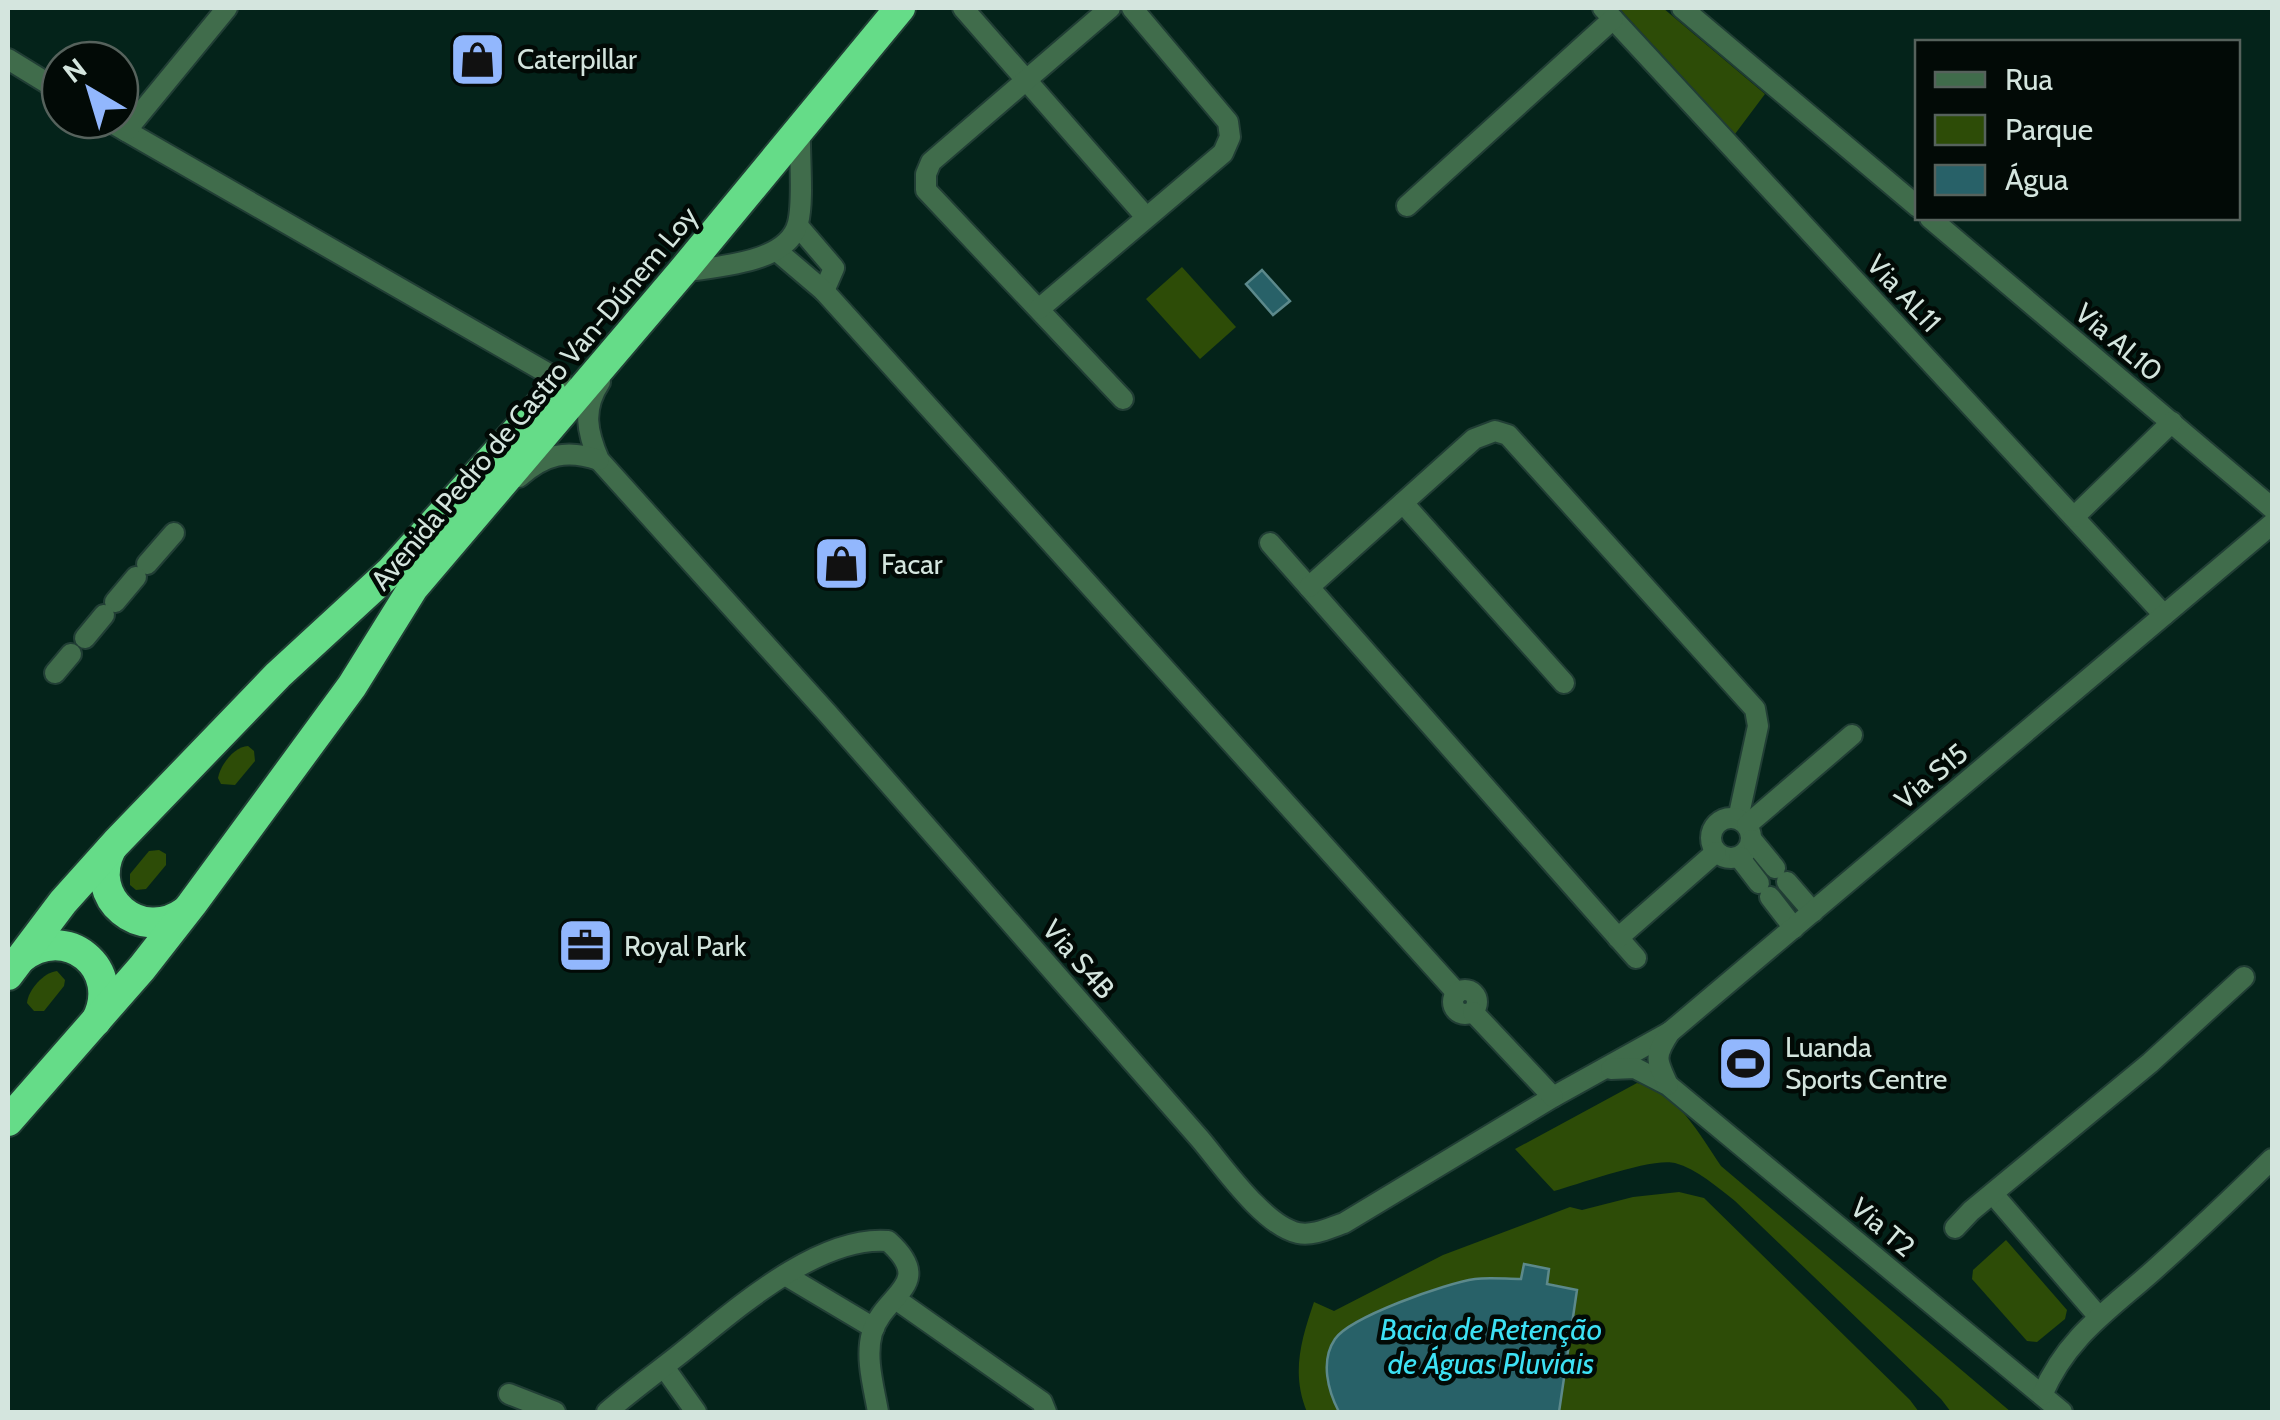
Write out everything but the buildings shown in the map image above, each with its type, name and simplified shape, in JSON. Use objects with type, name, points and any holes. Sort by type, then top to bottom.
[{"type":"highway","name":"Avenida Pedro de Castro Van-Dúnem Loy","points":[[13,968],[63,902],[116,842],[278,676],[391,571],[561,381],[876,8]]},
{"type":"highway","name":"Avenida Pedro de Castro Van-Dúnem Loy","points":[[8,1121],[192,904],[352,686],[413,588],[900,8]]},
{"type":"highway","points":[[116,842],[104,873],[106,890],[120,910],[134,920],[158,924],[181,915],[192,904]]},
{"type":"highway","points":[[13,968],[31,951],[46,946],[62,945],[84,954],[104,986],[101,1010],[94,1024]]},
{"type":"street","points":[[140,100],[227,8]]},
{"type":"street","points":[[963,8],[1146,217]]},
{"type":"street","points":[[1110,8],[931,162],[926,190],[1122,399]]},
{"type":"street","points":[[1039,309],[1223,153],[1230,138],[1228,122],[1132,8]]},
{"type":"street","points":[[1682,8],[1915,204]]},
{"type":"street","points":[[1406,206],[1608,13]]},
{"type":"street","name":"Via AL11","points":[[1608,13],[2164,615]]},
{"type":"street","points":[[8,60],[40,79]]},
{"type":"street","points":[[682,272],[758,260],[776,250],[798,226],[800,128]]},
{"type":"street","points":[[140,140],[561,381]]},
{"type":"street","name":"Via AL10","points":[[1932,220],[2272,508]]},
{"type":"street","points":[[798,226],[834,268],[824,291]]},
{"type":"street","points":[[776,250],[824,291],[1457,993],[1464,990],[1474,994],[1477,1001],[1473,1012],[1553,1097]]},
{"type":"street","points":[[600,460],[588,427],[586,412],[591,395],[644,317]]},
{"type":"street","points":[[2074,517],[2172,422]]},
{"type":"street","points":[[1309,586],[1480,434],[1496,431],[1514,439],[1755,709],[1758,726],[1744,836]]},
{"type":"street","points":[[477,514],[531,466],[548,457],[565,452],[600,460]]},
{"type":"street","name":"Via S4B","points":[[600,460],[828,714],[1212,1154],[1262,1210],[1284,1228],[1314,1234],[1344,1223],[1553,1097],[1670,1032]]},
{"type":"street","points":[[1402,503],[1564,682]]},
{"type":"street","name":"Via S15","points":[[1670,1032],[2272,524]]},
{"type":"street","points":[[55,673],[174,533]]},
{"type":"street","points":[[1270,543],[1636,958]]},
{"type":"street","points":[[1794,928],[1773,883],[1744,836],[1727,818],[1714,827],[1711,843],[1716,852],[1729,859],[1744,836],[1852,735]]},
{"type":"street","points":[[1618,938],[1716,852]]},
{"type":"street","points":[[1773,883],[1812,912]]},
{"type":"street","points":[[1956,1228],[2150,1063],[2244,977]]},
{"type":"street","points":[[1668,1085],[1657,1062],[1670,1032]]},
{"type":"street","name":"Via S4B","points":[[1594,1074],[1619,1066],[1635,1068],[1668,1085]]},
{"type":"street","name":"Via T2","points":[[1668,1085],[2062,1412]]},
{"type":"street","points":[[2042,1396],[2071,1344],[2272,1159]]},
{"type":"street","points":[[1993,1194],[2099,1317]]},
{"type":"street","points":[[608,1412],[785,1275],[846,1245],[870,1239],[888,1241],[908,1264],[909,1274],[896,1300],[881,1314],[874,1328],[870,1346],[878,1412]]},
{"type":"street","points":[[785,1275],[874,1328]]},
{"type":"street","points":[[896,1300],[1042,1402],[1046,1412]]},
{"type":"street","points":[[664,1367],[696,1412]]},
{"type":"street","points":[[509,1394],[556,1412]]},
{"type":"green space","points":[[1619,8],[1663,8],[1765,94],[1735,134]]},
{"type":"green space","points":[[1182,267],[1236,327],[1200,359],[1146,299]]},
{"type":"green space","points":[[248,746],[254,751],[255,761],[235,785],[221,784],[218,778],[225,762],[238,749]]},
{"type":"green space","points":[[149,851],[166,854],[166,865],[146,889],[136,890],[130,885],[130,874]]},
{"type":"green space","points":[[57,971],[65,980],[64,986],[44,1011],[34,1011],[27,1003],[30,993],[42,978]]},
{"type":"green space","points":[[1637,1083],[1651,1087],[1675,1104],[1721,1166],[2011,1412],[1951,1412],[1735,1201],[1691,1170],[1675,1163],[1650,1164],[1554,1191],[1515,1149]]},
{"type":"green space","points":[[1679,1192],[1704,1198],[1919,1412],[1559,1412],[1577,1290],[1547,1283],[1524,1265],[1521,1279],[1474,1279],[1409,1299],[1327,1379],[1339,1412],[1307,1412],[1299,1371],[1302,1343],[1314,1302],[1334,1311],[1443,1255],[1570,1207],[1582,1210],[1633,1197]]},
{"type":"green space","points":[[2006,1240],[2067,1310],[2065,1319],[2037,1342],[2027,1341],[1972,1279],[1973,1270]]},
{"type":"water","points":[[1262,270],[1290,301],[1273,315],[1246,284]]},
{"type":"water","name":"Bacia de Retenção de Águas Pluviais","points":[[1524,1264],[1549,1269],[1547,1284],[1577,1290],[1559,1412],[1339,1412],[1327,1366],[1330,1348],[1344,1330],[1378,1311],[1443,1287],[1480,1278],[1521,1279]]},
{"type":"place","name":"Caterpillar","points":[[478,59]]},
{"type":"place","name":"Facar","points":[[842,564]]},
{"type":"place","name":"Royal Park","points":[[585,946]]},
{"type":"place","name":"Luanda Sports Centre","points":[[1746,1063]]}]
